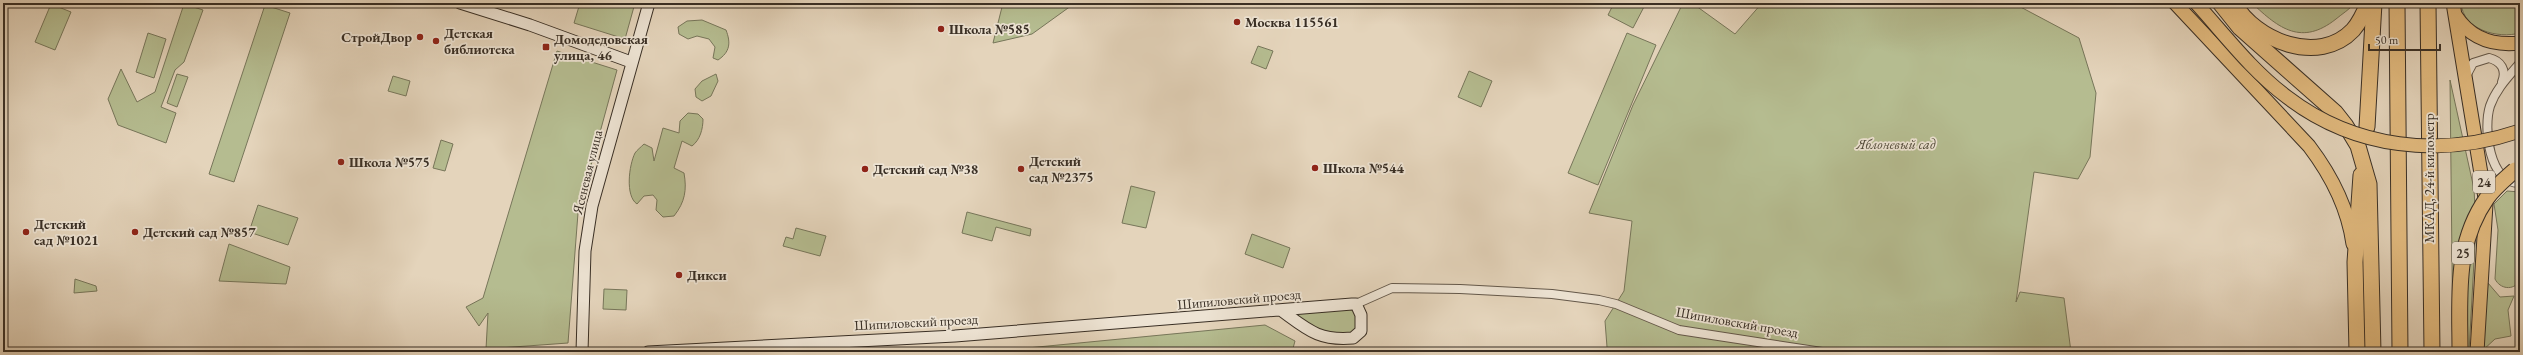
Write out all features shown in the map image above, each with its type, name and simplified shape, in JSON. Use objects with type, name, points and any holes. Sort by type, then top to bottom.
[{"type":"highway","points":[[2220,3],[2240,28],[2324,102],[2346,126],[2358,146],[2367,173],[2371,206],[2373,352]]},
{"type":"highway","points":[[2234,3],[2252,23],[2266,35],[2296,47],[2317,47],[2335,41],[2352,30],[2362,16],[2368,3]]},
{"type":"highway","points":[[2367,127],[2374,3]]},
{"type":"highway","points":[[2397,3],[2400,352]]},
{"type":"highway","name":"МКАД, 24-й километр","points":[[2428,3],[2432,352]]},
{"type":"highway","name":"25","points":[[2460,352],[2460,266],[2468,232],[2488,197],[2518,173]]},
{"type":"highway","points":[[2357,352],[2355,262],[2361,174]]},
{"type":"main road","points":[[2176,3],[2309,146],[2321,162],[2343,204],[2352,237],[2355,262]]},
{"type":"main road","points":[[2196,3],[2256,69],[2286,97],[2327,122],[2352,133],[2378,141],[2427,147],[2460,146],[2498,139],[2520,131]]},
{"type":"main road","points":[[2454,9],[2462,26],[2482,39],[2495,43],[2520,43]]},
{"type":"main road","name":"24","points":[[2454,9],[2486,204],[2477,352]]},
{"type":"street","points":[[460,3],[533,26],[631,62]]},
{"type":"street","name":"Ясеневая улица","points":[[582,352],[585,251],[592,206],[631,62],[649,3]]},
{"type":"street","points":[[2466,78],[2467,71],[2473,63],[2482,58],[2492,59],[2500,64],[2505,74],[2500,88]]},
{"type":"street","points":[[2518,173],[2504,179],[2498,173],[2493,161],[2488,132],[2488,117],[2493,99],[2520,63]]},
{"type":"street","name":"Шипиловский проезд","points":[[648,352],[955,336],[1282,311],[1356,304],[1392,288],[1460,289],[1565,296],[1600,300],[1616,304],[1679,330],[1822,352]]},
{"type":"street","points":[[1282,311],[1318,336],[1335,340],[1347,339],[1356,337],[1360,331],[1361,315],[1356,304]]},
{"type":"green space","points":[[580,3],[635,3],[625,39],[574,23]]},
{"type":"green space","points":[[1003,3],[1075,3],[1032,34],[993,43]]},
{"type":"green space","points":[[1614,3],[1646,3],[1633,28],[1608,15]]},
{"type":"green space","name":"Яблоневый сад","points":[[1683,3],[1692,3],[1735,34],[1762,3],[2013,3],[2079,38],[2096,93],[2090,157],[2078,179],[2034,172],[2016,302],[2020,292],[2064,298],[2071,352],[1604,352],[1607,347],[1605,321],[1624,291],[1632,221],[1589,213],[1633,105]]},
{"type":"green space","points":[[2252,3],[2355,3],[2324,27],[2312,32],[2302,33],[2281,27]]},
{"type":"green space","points":[[2461,3],[2520,3],[2520,33],[2502,35],[2483,30],[2475,26],[2468,20],[2463,12]]},
{"type":"green space","points":[[51,4],[71,12],[55,50],[35,42]]},
{"type":"green space","points":[[184,4],[203,10],[184,62],[175,70],[161,107],[176,113],[166,143],[118,125],[108,99],[121,69],[137,102],[155,92]]},
{"type":"green space","points":[[265,5],[290,13],[234,182],[209,174]]},
{"type":"green space","points":[[702,20],[726,30],[729,39],[728,47],[725,54],[718,60],[713,58],[715,47],[709,39],[697,36],[688,39],[679,34],[678,27],[687,21]]},
{"type":"green space","points":[[148,33],[166,39],[154,78],[136,72]]},
{"type":"green space","points":[[1627,33],[1656,45],[1598,185],[1568,173]]},
{"type":"green space","points":[[1258,46],[1273,51],[1266,69],[1251,63]]},
{"type":"green space","points":[[557,51],[617,70],[578,213],[568,343],[486,349],[488,313],[479,326],[466,307],[483,298]]},
{"type":"green space","points":[[1469,71],[1492,81],[1481,107],[1458,97]]},
{"type":"green space","points":[[177,74],[188,77],[177,107],[167,103]]},
{"type":"green space","points":[[716,74],[718,81],[711,96],[702,101],[696,97],[695,89],[702,81]]},
{"type":"green space","points":[[393,76],[410,81],[406,96],[388,91]]},
{"type":"green space","points":[[2450,80],[2474,189],[2476,225],[2469,352],[2453,352]]},
{"type":"green space","points":[[688,113],[698,114],[703,119],[702,130],[697,141],[692,146],[682,141],[674,168],[684,173],[685,190],[683,201],[674,216],[663,217],[656,210],[657,200],[653,195],[644,196],[637,204],[633,200],[629,180],[631,165],[635,153],[644,144],[652,148],[654,161],[663,128],[679,133],[680,121]]},
{"type":"green space","points":[[441,140],[453,144],[445,171],[433,168]]},
{"type":"green space","points":[[1131,186],[1155,192],[1146,228],[1122,223]]},
{"type":"green space","points":[[2507,191],[2520,192],[2520,281],[2514,286],[2507,288],[2500,285],[2495,279],[2498,230],[2494,204]]},
{"type":"green space","points":[[258,205],[298,218],[288,245],[249,232]]},
{"type":"green space","points":[[967,212],[1031,229],[1030,236],[996,227],[992,241],[962,233]]},
{"type":"green space","points":[[796,228],[826,236],[820,256],[783,246],[786,237],[793,239]]},
{"type":"green space","points":[[1252,234],[1290,248],[1283,268],[1245,254]]},
{"type":"green space","points":[[229,244],[290,267],[286,284],[219,281]]},
{"type":"green space","points":[[75,279],[96,286],[97,291],[74,293]]},
{"type":"green space","points":[[2488,283],[2500,297],[2514,296],[2508,310],[2511,336],[2495,339],[2482,351]]},
{"type":"green space","points":[[604,289],[627,290],[626,310],[603,309]]},
{"type":"green space","points":[[1352,304],[1361,331],[1335,340],[1282,311]]},
{"type":"green space","points":[[1265,325],[1295,341],[1292,352],[986,352]]},
{"type":"place","name":"Москва 115561","points":[[1237,22]]},
{"type":"place","name":"Школа №585","points":[[941,29]]},
{"type":"place","name":"СтройДвор","points":[[420,37]]},
{"type":"place","name":"Детская библиотека","points":[[436,41]]},
{"type":"place","name":"Домодедовская улица, 46","points":[[546,47]]},
{"type":"place","name":"Школа №575","points":[[341,162]]},
{"type":"place","name":"Школа №544","points":[[1315,168]]},
{"type":"place","name":"Детский сад №38","points":[[865,169]]},
{"type":"place","name":"Детский сад №2375","points":[[1021,169]]},
{"type":"place","name":"Детский сад №1021","points":[[26,232]]},
{"type":"place","name":"Детский сад №857","points":[[135,232]]},
{"type":"place","name":"Дикси","points":[[679,275]]}]
